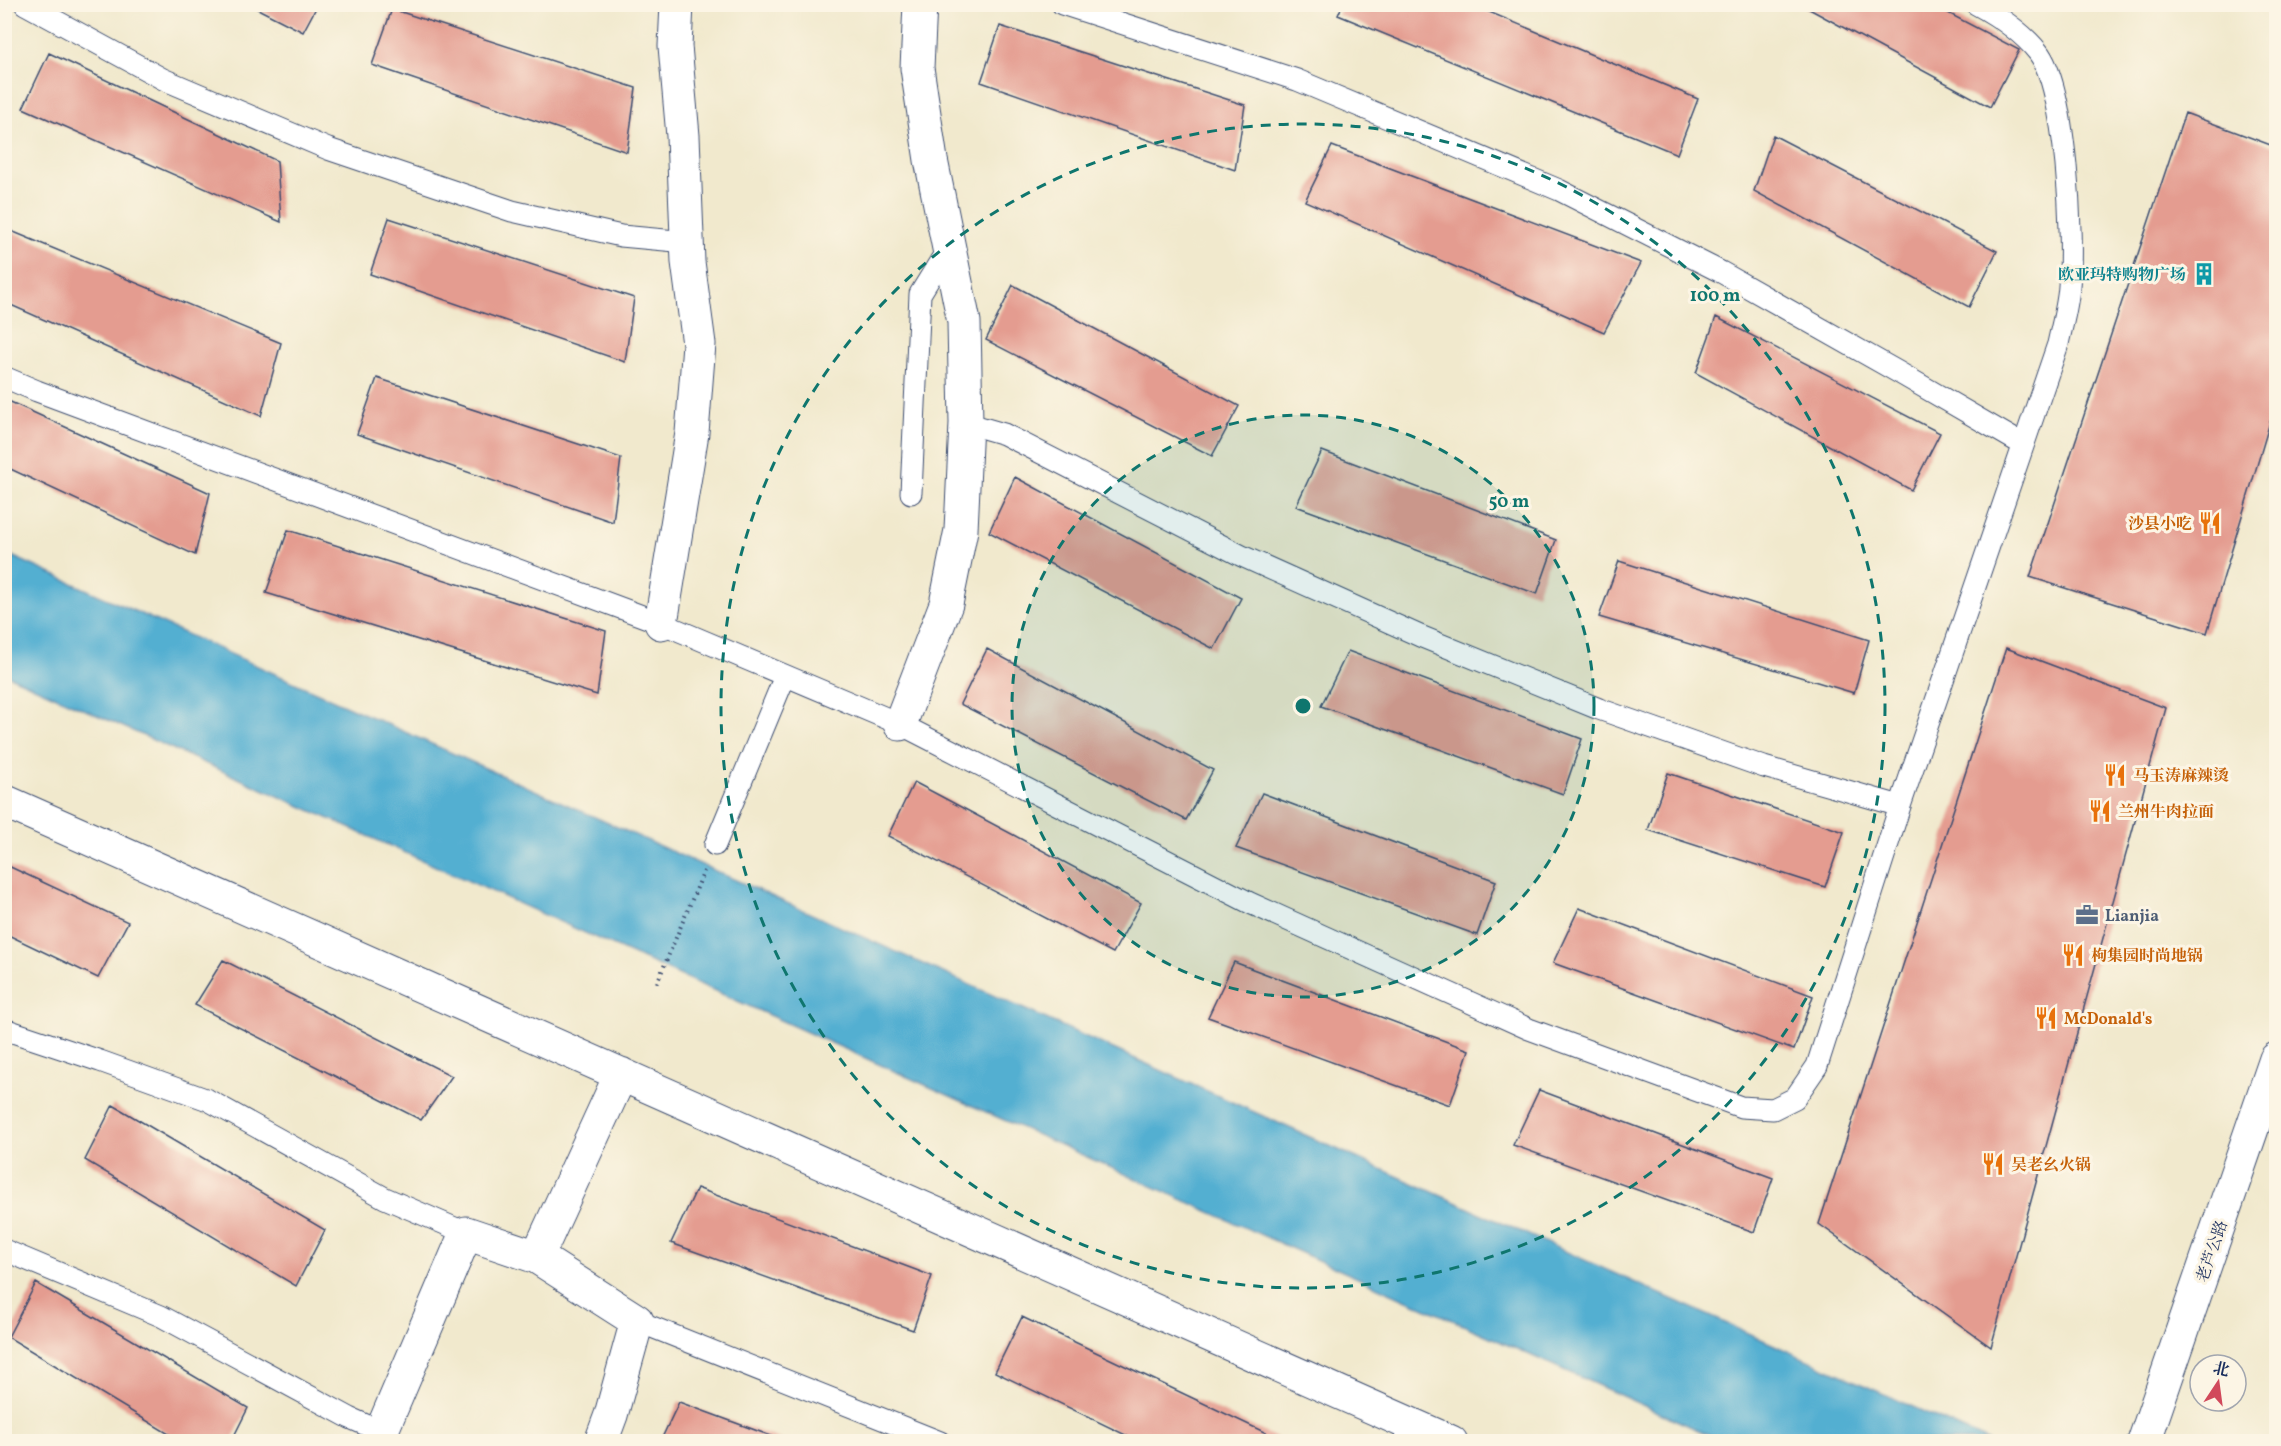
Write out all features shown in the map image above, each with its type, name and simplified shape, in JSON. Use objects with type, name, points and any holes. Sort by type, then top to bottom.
[{"type":"street","points":[[661,623],[692,433],[699,344],[687,262],[683,136],[675,46],[677,4]]},
{"type":"street","points":[[900,724],[946,604],[961,530],[966,423],[964,322],[931,160],[917,68],[920,4]]},
{"type":"street","points":[[4,801],[1451,1442]]},
{"type":"street","name":"老芦公路","points":[[2144,1442],[2277,1059]]},
{"type":"street","points":[[537,1257],[621,1074]]},
{"type":"street","points":[[379,1437],[466,1233],[537,1257],[637,1321],[611,1415],[601,1442]]},
{"type":"lane","points":[[25,4],[163,79],[328,149],[512,211],[621,236],[687,242]]},
{"type":"lane","points":[[1062,4],[1297,80],[1559,190],[1720,272],[2022,444]]},
{"type":"lane","points":[[4,377],[661,623],[900,724],[1250,903],[1529,1029],[1741,1107],[1773,1109],[1795,1098],[1817,1066],[1900,806],[2060,333],[2069,286],[2070,206],[2056,92],[2038,52],[1999,17],[1976,4]]},
{"type":"lane","points":[[911,493],[920,294],[950,247]]},
{"type":"lane","points":[[966,423],[1004,434],[1242,556],[1420,636],[1599,709],[1764,766],[1900,806]]},
{"type":"lane","points":[[715,846],[785,676]]},
{"type":"lane","points":[[4,1029],[100,1060],[208,1100],[385,1198],[466,1233]]},
{"type":"lane","points":[[4,1250],[160,1316],[350,1418],[379,1437]]},
{"type":"lane","points":[[637,1321],[940,1442]]},
{"type":"path","points":[[657,982],[715,846]]},
{"type":"water","points":[[5,553],[1989,1441],[1723,1441],[5,674]]},
{"type":"building","points":[[248,4],[318,4],[303,32]]},
{"type":"building","points":[[1343,4],[1470,4],[1698,99],[1677,154],[1338,15]]},
{"type":"building","points":[[1800,4],[1931,4],[2019,50],[1990,107]]},
{"type":"building","points":[[392,9],[636,88],[627,152],[372,65]]},
{"type":"building","points":[[1000,26],[1245,105],[1235,170],[981,82]]},
{"type":"building","points":[[49,53],[277,161],[281,222],[23,108]]},
{"type":"building","name":"欧亚玛特购物广场","points":[[2185,113],[2276,147],[2276,402],[2207,633],[2030,577]]},
{"type":"building","points":[[1773,135],[1997,251],[1969,307],[1754,191]]},
{"type":"building","points":[[1332,146],[1641,263],[1604,332],[1305,201]]},
{"type":"building","points":[[389,218],[634,298],[625,362],[370,274]]},
{"type":"building","points":[[4,228],[281,343],[261,416],[4,302]]},
{"type":"building","points":[[1013,285],[1239,406],[1212,456],[986,340]]},
{"type":"building","points":[[1716,317],[1940,433],[1911,490],[1696,373]]},
{"type":"building","points":[[377,378],[621,458],[613,522],[357,434]]},
{"type":"building","points":[[4,399],[210,493],[195,555],[4,466]]},
{"type":"building","points":[[1322,451],[1556,540],[1537,594],[1296,506]]},
{"type":"building","points":[[1015,477],[1241,598],[1214,649],[989,532]]},
{"type":"building","points":[[288,530],[606,631],[597,695],[266,593]]},
{"type":"building","points":[[1619,561],[1869,640],[1854,693],[1599,617]]},
{"type":"building","points":[[2006,648],[2166,708],[1991,1347],[1819,1224]]},
{"type":"building","points":[[987,649],[1213,770],[1186,820],[960,704]]},
{"type":"building","points":[[1348,651],[1582,739],[1563,794],[1321,706]]},
{"type":"building","points":[[1668,773],[1844,832],[1825,887],[1648,830]]},
{"type":"building","points":[[914,782],[1141,903],[1113,953],[888,836]]},
{"type":"building","points":[[1262,793],[1496,881],[1477,935],[1236,848]]},
{"type":"building","points":[[4,864],[128,922],[98,978],[4,933]]},
{"type":"building","points":[[1579,908],[1813,996],[1794,1050],[1553,963]]},
{"type":"building","points":[[223,960],[452,1076],[421,1120],[195,1005]]},
{"type":"building","points":[[1234,962],[1469,1050],[1450,1105],[1208,1017]]},
{"type":"building","points":[[1539,1090],[1773,1178],[1754,1232],[1513,1145]]},
{"type":"building","points":[[113,1105],[325,1230],[296,1286],[85,1160]]},
{"type":"building","points":[[697,1188],[932,1276],[913,1330],[671,1243]]},
{"type":"building","points":[[36,1283],[248,1408],[231,1442],[182,1442],[8,1337]]},
{"type":"building","points":[[1022,1317],[1285,1442],[1140,1442],[995,1372]]},
{"type":"building","points":[[679,1402],[785,1441],[785,1442],[660,1442]]},
{"type":"place","name":"欧亚玛特购物广场","points":[[2204,274]]},
{"type":"place","name":"沙县小吃","points":[[2210,523]]},
{"type":"place","name":"马玉涛麻辣烫","points":[[2115,775]]},
{"type":"place","name":"兰州牛肉拉面","points":[[2100,811]]},
{"type":"place","name":"Lianjia","points":[[2087,915]]},
{"type":"place","name":"枸集园时尚地锅","points":[[2073,955]]},
{"type":"place","name":"McDonald's","points":[[2046,1018]]},
{"type":"place","name":"吴老幺火锅","points":[[1993,1164]]}]
